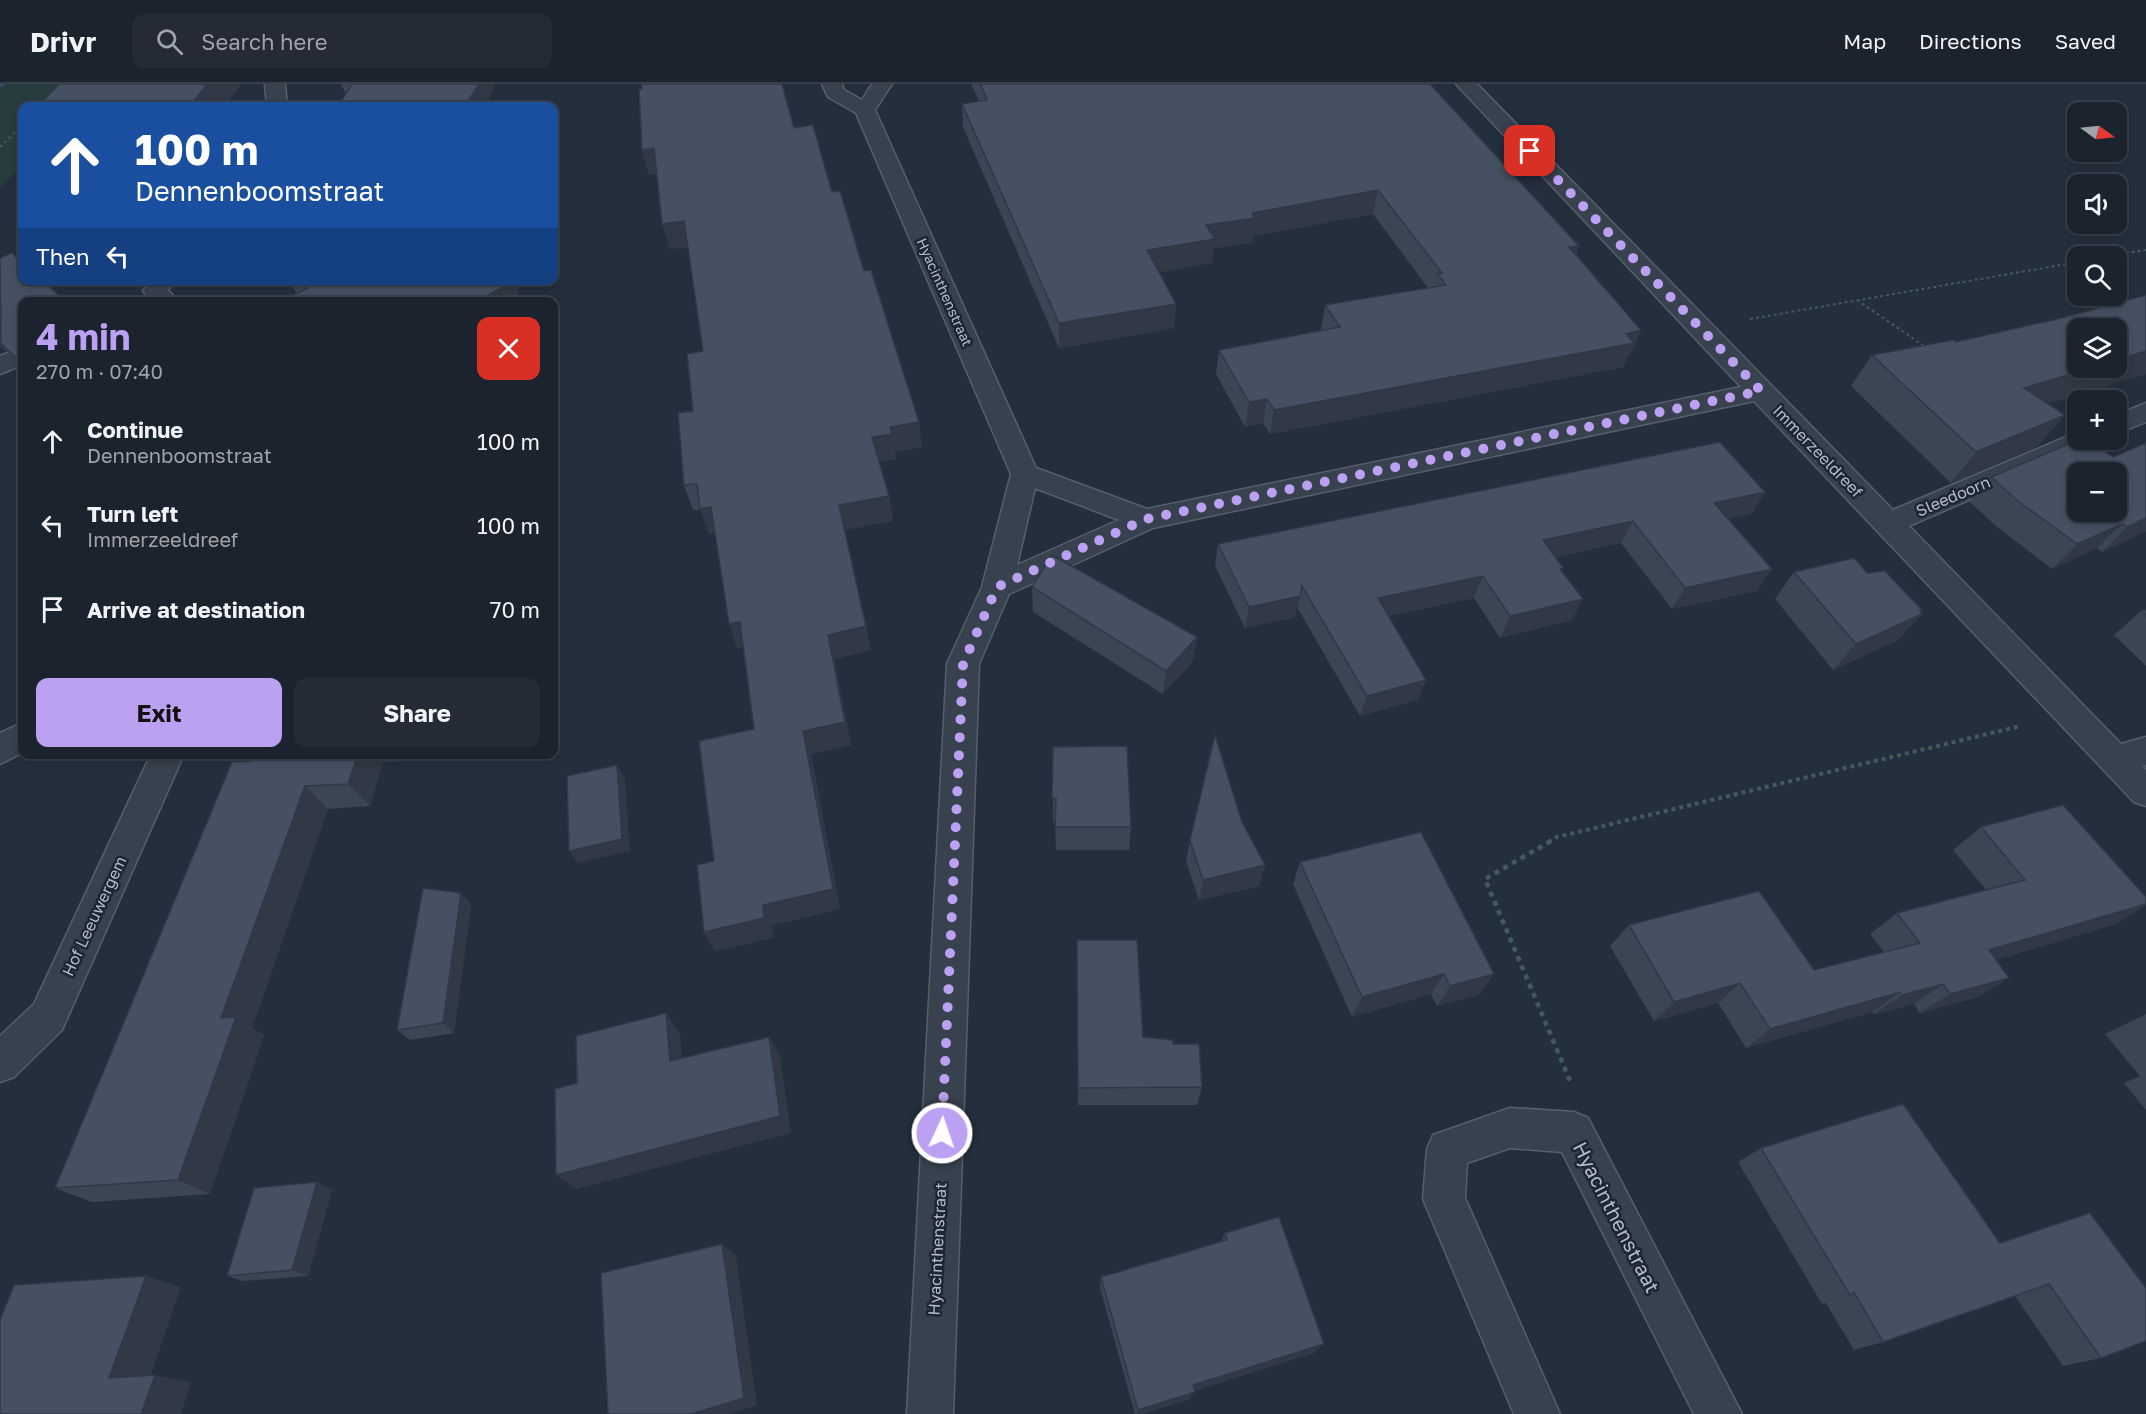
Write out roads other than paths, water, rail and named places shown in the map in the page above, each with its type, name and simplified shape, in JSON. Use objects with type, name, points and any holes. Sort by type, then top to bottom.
[{"type":"street","points":[[275,84],[277,102]]},
{"type":"street","points":[[832,84],[835,93],[865,111],[882,84]]},
{"type":"street","name":"Immerzeeldreef","points":[[1466,84],[2146,792]]},
{"type":"street","name":"Hyacinthenstraat","points":[[865,111],[1025,474],[997,587],[963,664],[930,1414]]},
{"type":"street","points":[[0,366],[18,357]]},
{"type":"street","points":[[997,587],[1146,519],[1761,391]]},
{"type":"street","points":[[2127,420],[2146,412]]},
{"type":"street","name":"Sleedoorn","points":[[1888,524],[2067,447]]},
{"type":"street","points":[[1025,474],[1146,519]]},
{"type":"street","points":[[0,750],[18,739]]},
{"type":"street","points":[[2115,759],[2146,751]]},
{"type":"street","name":"Hof Leeuwergem","points":[[0,1063],[48,1017],[166,759]]},
{"type":"street","name":"Hyacinthenstraat","points":[[1537,1414],[1444,1199],[1447,1149],[1510,1128],[1574,1132],[1719,1414]]}]
